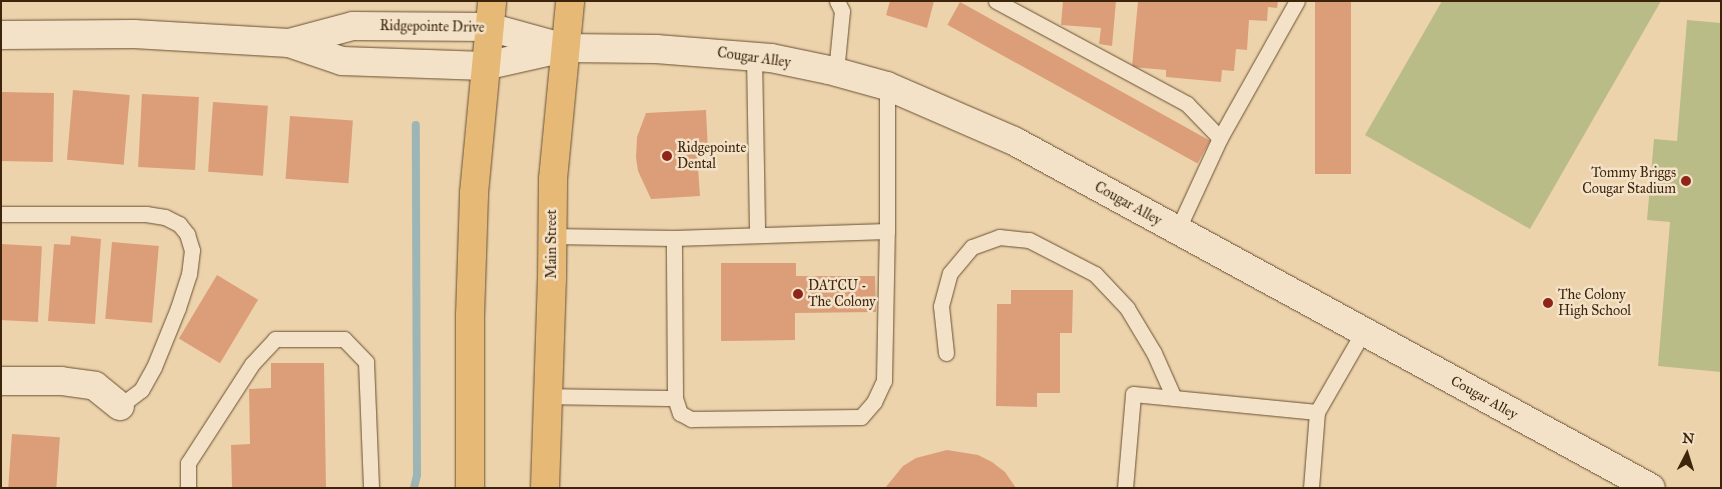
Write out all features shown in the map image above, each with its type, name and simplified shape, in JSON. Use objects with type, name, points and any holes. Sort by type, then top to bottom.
[{"type":"main road","name":"Main Street","points":[[545,488],[552,279],[553,179],[564,48],[570,1]]},
{"type":"main road","points":[[470,488],[471,278],[474,193],[491,14]]},
{"type":"street","name":"Ridgepointe Drive","points":[[289,43],[353,26],[491,14],[564,48]]},
{"type":"street","name":"Ridgepointe Drive","points":[[1,35],[134,34],[289,43],[342,61],[485,66],[564,48]]},
{"type":"street","name":"Cougar Alley","points":[[564,48],[656,49],[754,56],[836,72],[887,86],[1014,141],[1651,488]]},
{"type":"street","points":[[1,381],[61,381],[95,386],[120,406]]},
{"type":"lane","points":[[836,72],[842,11],[837,1]]},
{"type":"lane","points":[[996,1],[1187,104],[1220,138]]},
{"type":"lane","points":[[1177,231],[1220,138],[1297,1]]},
{"type":"lane","points":[[754,56],[757,235]]},
{"type":"lane","points":[[674,238],[676,398],[680,413],[691,419],[861,417],[874,402],[884,381],[887,86]]},
{"type":"lane","points":[[1,214],[146,214],[165,217],[179,224],[187,234],[192,250],[189,274],[178,308],[154,366],[140,390],[120,406]]},
{"type":"lane","points":[[551,236],[674,238],[887,231]]},
{"type":"lane","points":[[946,354],[941,306],[950,273],[972,247],[999,236],[1029,240],[1095,274],[1127,308],[1154,353],[1174,398]]},
{"type":"lane","points":[[1311,488],[1317,412],[1363,332]]},
{"type":"lane","points":[[188,488],[188,463],[252,364],[275,339],[344,339],[366,362],[371,488]]},
{"type":"lane","points":[[1125,488],[1133,394],[1317,412]]},
{"type":"lane","points":[[547,396],[676,398]]},
{"type":"green space","points":[[1442,1],[1661,1],[1530,229],[1365,135]]},
{"type":"green space","name":"Tommy Briggs Cougar Stadium","points":[[1687,20],[1721,23],[1721,372],[1658,366],[1670,222],[1647,220],[1654,139],[1677,141]]},
{"type":"building","points":[[890,1],[934,1],[927,28],[886,15]]},
{"type":"building","points":[[1063,1],[1116,1],[1112,46],[1099,44],[1101,28],[1061,25]]},
{"type":"building","points":[[1138,1],[1278,1],[1277,8],[1268,7],[1267,21],[1249,20],[1247,50],[1236,49],[1234,71],[1222,70],[1221,82],[1166,77],[1166,70],[1132,67]]},
{"type":"building","points":[[1315,1],[1351,1],[1351,174],[1315,174]]},
{"type":"building","points":[[960,2],[1210,141],[1198,163],[947,25]]},
{"type":"building","points":[[73,90],[130,95],[124,165],[67,160]]},
{"type":"building","points":[[1,92],[54,93],[53,162],[1,161]]},
{"type":"building","points":[[142,94],[199,97],[195,170],[138,167]]},
{"type":"building","points":[[213,102],[268,106],[263,176],[208,172]]},
{"type":"building","name":"Ridgepointe Dental","points":[[706,110],[708,152],[697,153],[700,196],[651,199],[638,171],[636,158],[637,137],[646,113]]},
{"type":"building","points":[[290,116],[353,120],[348,183],[286,179]]},
{"type":"building","points":[[71,236],[101,239],[95,324],[48,321],[54,244],[70,245]]},
{"type":"building","points":[[112,242],[159,246],[152,323],[105,319]]},
{"type":"building","points":[[1,244],[42,246],[38,322],[1,320]]},
{"type":"building","name":"DATCU - The Colony","points":[[721,263],[796,263],[796,276],[875,276],[876,312],[795,313],[795,340],[721,341]]},
{"type":"building","points":[[217,275],[258,300],[220,363],[179,338]]},
{"type":"building","points":[[1011,290],[1073,290],[1072,333],[1060,333],[1060,393],[1037,393],[1037,407],[996,406],[997,304],[1011,304]]},
{"type":"building","points":[[271,363],[324,363],[326,488],[232,488],[231,445],[250,444],[249,389],[271,388]]},
{"type":"building","points":[[12,434],[60,437],[56,488],[8,488]]},
{"type":"building","points":[[947,450],[978,455],[992,462],[1005,472],[1016,488],[885,488],[903,466],[916,458]]},
{"type":"waterway","points":[[414,488],[417,475],[416,125]]},
{"type":"place","name":"Ridgepointe Dental","points":[[667,156]]},
{"type":"place","name":"Tommy Briggs Cougar Stadium","points":[[1686,181]]},
{"type":"place","name":"DATCU - The Colony","points":[[798,294]]},
{"type":"place","name":"The Colony High School","points":[[1548,303]]}]
